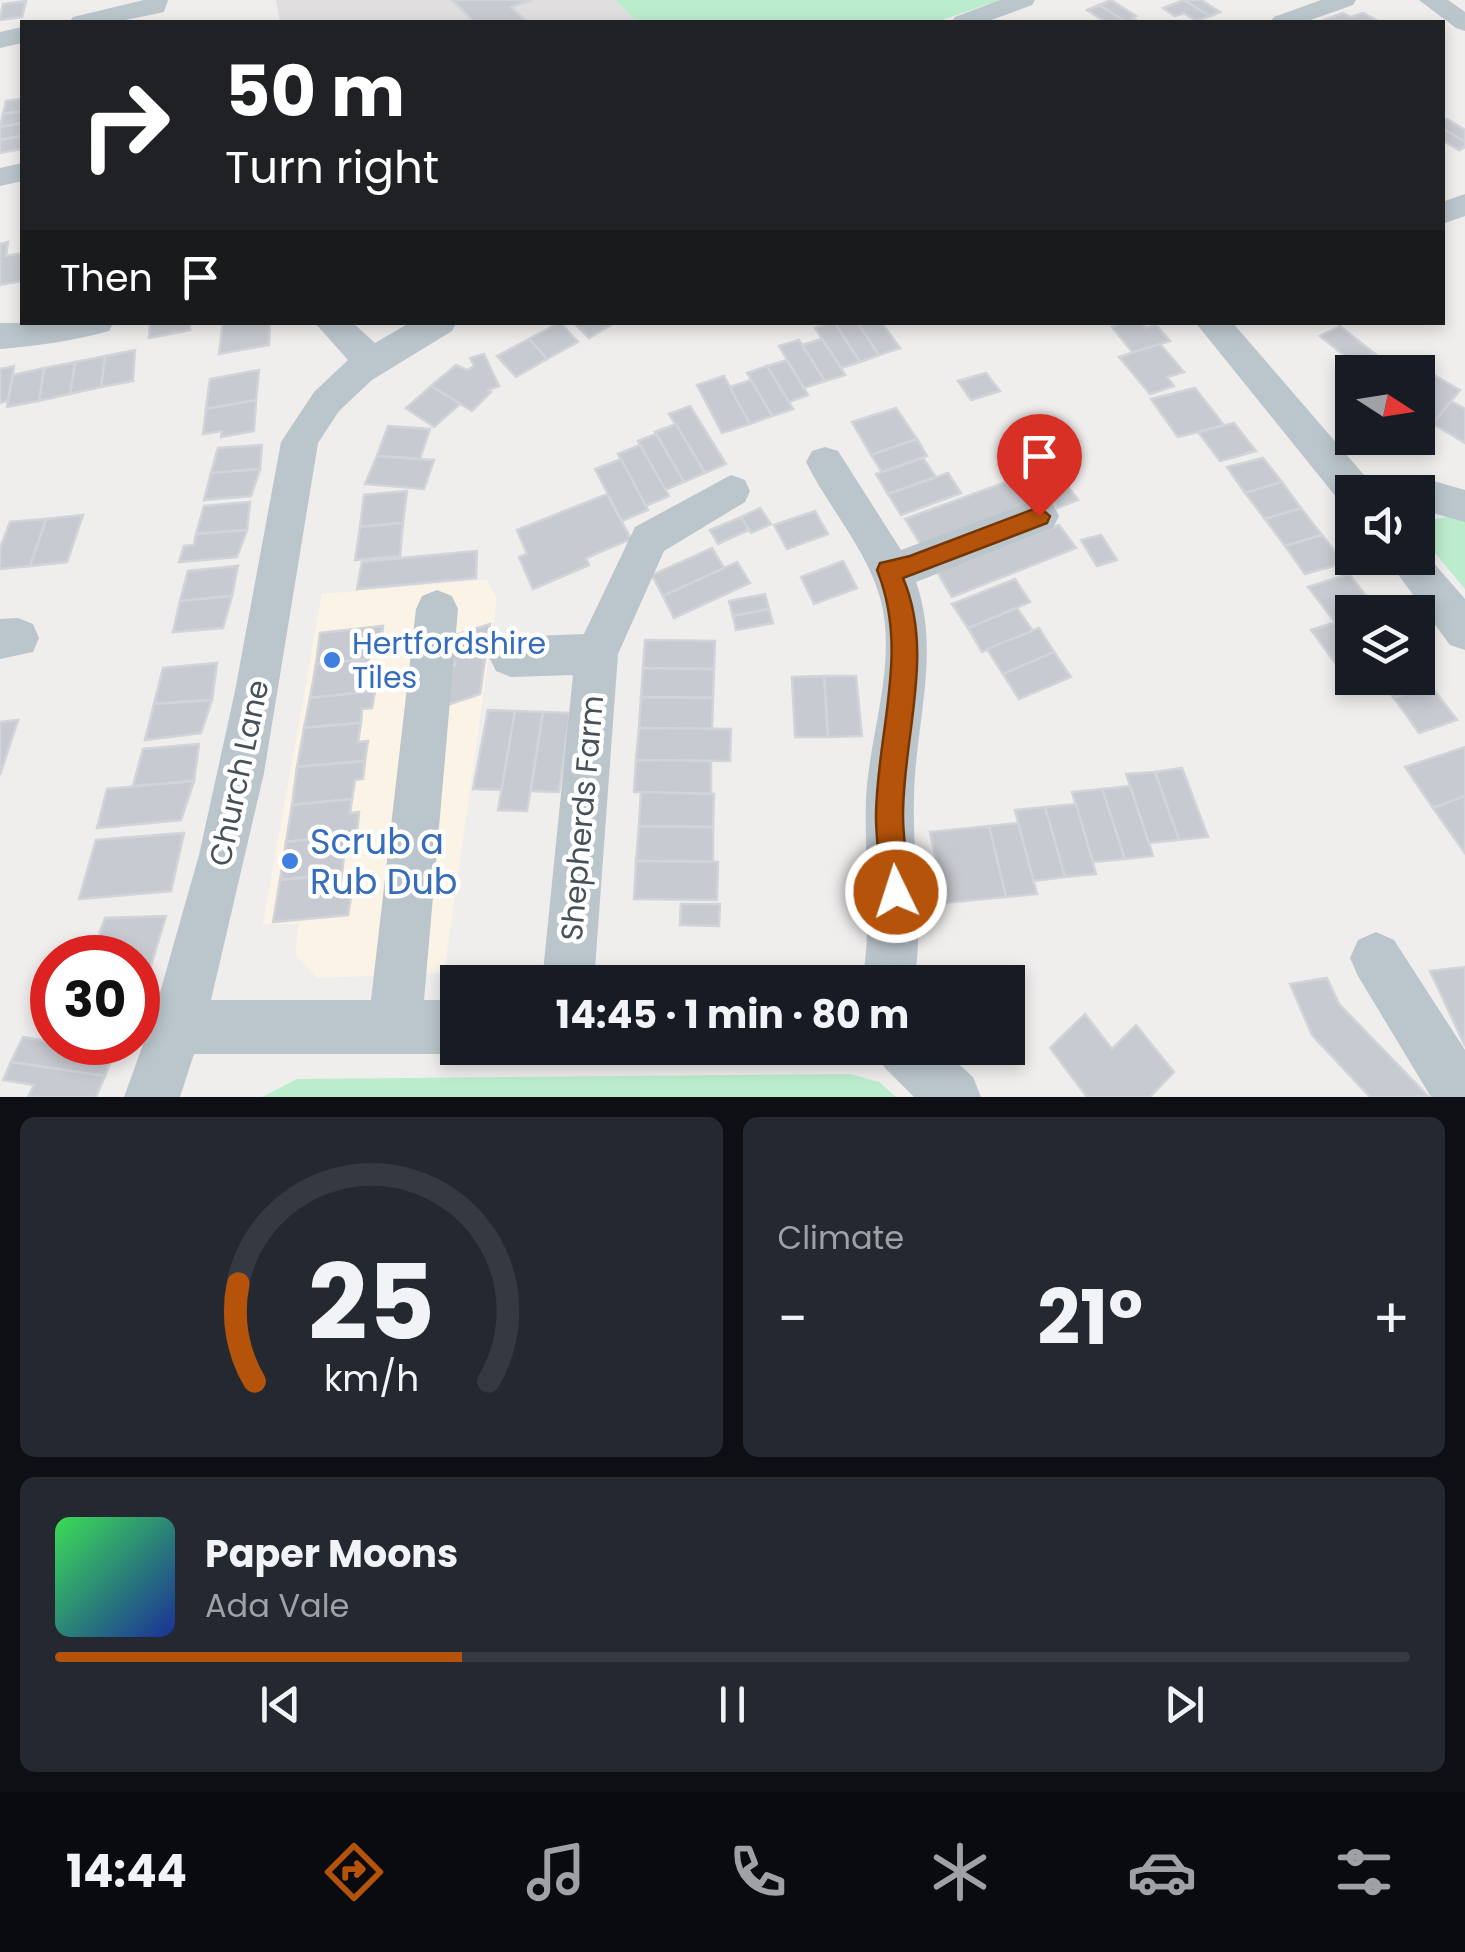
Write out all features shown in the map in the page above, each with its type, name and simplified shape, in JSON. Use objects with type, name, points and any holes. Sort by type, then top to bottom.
[{"type":"street","points":[[969,20],[1023,0]]},
{"type":"street","points":[[1304,5],[1344,0]]},
{"type":"street","points":[[1431,0],[1465,23]]},
{"type":"street","points":[[90,20],[155,4]]},
{"type":"street","points":[[0,336],[82,325]]},
{"type":"street","points":[[334,325],[355,348],[374,358],[434,325]]},
{"type":"street","points":[[1215,325],[1340,475]]},
{"type":"street","name":"Church Lane","points":[[152,1097],[178,1027],[241,778],[300,442],[320,405],[374,358]]},
{"type":"street","points":[[826,462],[868,528],[902,602],[902,706],[891,781],[896,892],[890,965]]},
{"type":"street","name":"Shepherds Farm","points":[[570,965],[597,654],[650,539],[731,491]]},
{"type":"street","points":[[1435,498],[1465,506]]},
{"type":"street","points":[[888,570],[911,566],[1039,516]]},
{"type":"street","points":[[1420,575],[1465,631]]},
{"type":"street","points":[[395,1027],[437,609]]},
{"type":"street","points":[[511,657],[597,654]]},
{"type":"street","points":[[1376,958],[1463,1097]]},
{"type":"street","points":[[178,1027],[440,1027]]},
{"type":"street","points":[[920,1065],[952,1097]]},
{"type":"shaded area","points":[[276,0],[615,0],[635,20],[280,20]]},
{"type":"shaded area","points":[[486,580],[497,598],[445,965],[440,965],[440,973],[317,978],[295,954],[299,924],[263,924],[322,594]]},
{"type":"green space","points":[[615,0],[1000,0],[942,20],[635,20]]},
{"type":"green space","points":[[1452,516],[1465,521],[1465,589],[1435,553],[1435,519]]},
{"type":"green space","points":[[850,1074],[879,1082],[896,1097],[262,1097],[297,1079]]},
{"type":"building","points":[[452,0],[533,0],[511,7],[525,20],[472,20]]},
{"type":"building","points":[[1111,0],[1136,16],[1132,18],[1136,20],[1123,20],[1099,5]]},
{"type":"building","points":[[1184,0],[1210,16],[1194,20],[1184,13],[1175,16],[1163,8]]},
{"type":"building","points":[[1184,0],[1201,0],[1220,12],[1210,16]]},
{"type":"building","points":[[26,1],[22,17],[0,20],[3,4]]},
{"type":"building","points":[[1099,5],[1123,20],[1103,20],[1087,10]]},
{"type":"building","points":[[1343,13],[1351,17],[1363,13],[1376,20],[1324,20]]},
{"type":"building","points":[[20,99],[20,111],[3,114],[6,101]]},
{"type":"building","points":[[20,111],[20,123],[0,127],[3,114]]},
{"type":"building","points":[[1445,120],[1465,130],[1465,142],[1445,130]]},
{"type":"building","points":[[20,123],[20,136],[0,140],[0,127]]},
{"type":"building","points":[[1445,130],[1465,142],[1459,150],[1445,142]]},
{"type":"building","points":[[20,136],[20,149],[0,153],[0,140]]},
{"type":"building","points":[[8,242],[6,256],[20,253],[20,281],[0,285],[0,244]]},
{"type":"building","points":[[150,325],[190,325],[190,330],[149,338]]},
{"type":"building","points":[[223,325],[270,325],[269,345],[219,354]]},
{"type":"building","points":[[555,325],[563,325],[578,342],[547,359],[529,339]]},
{"type":"building","points":[[576,325],[611,325],[589,338]]},
{"type":"building","points":[[836,325],[859,325],[879,355],[860,362]]},
{"type":"building","points":[[836,325],[860,362],[841,368],[815,328]]},
{"type":"building","points":[[859,325],[883,325],[900,348],[879,355]]},
{"type":"building","points":[[1156,325],[1170,341],[1133,353],[1112,327]]},
{"type":"building","points":[[1340,326],[1375,354],[1344,355],[1320,336]]},
{"type":"building","points":[[529,339],[547,359],[516,377],[497,356]]},
{"type":"building","points":[[822,339],[845,375],[825,381],[802,345]]},
{"type":"building","points":[[799,340],[825,381],[804,388],[779,346]]},
{"type":"building","points":[[1160,344],[1184,372],[1167,377],[1174,386],[1150,394],[1119,357]]},
{"type":"building","points":[[135,350],[133,381],[101,387],[105,356]]},
{"type":"building","points":[[484,354],[499,386],[488,390],[491,392],[472,411],[431,386],[456,365],[467,370],[474,366],[470,358]]},
{"type":"building","points":[[105,356],[101,387],[70,394],[75,362]]},
{"type":"building","points":[[787,360],[808,395],[789,402],[767,366]]},
{"type":"building","points":[[75,362],[70,394],[39,401],[44,368]]},
{"type":"building","points":[[14,366],[8,401],[0,403],[0,369]]},
{"type":"building","points":[[767,366],[793,409],[772,416],[747,373]]},
{"type":"building","points":[[44,368],[39,401],[7,407],[13,375]]},
{"type":"building","points":[[259,370],[256,400],[206,409],[210,379]]},
{"type":"building","points":[[986,373],[1000,391],[971,400],[958,381]]},
{"type":"building","points":[[724,376],[750,424],[722,433],[697,385]]},
{"type":"building","points":[[1435,376],[1460,390],[1435,421]]},
{"type":"building","points":[[751,380],[772,416],[750,424],[730,387]]},
{"type":"building","points":[[431,386],[460,404],[434,427],[406,408]]},
{"type":"building","points":[[1195,388],[1224,425],[1178,437],[1151,399]]},
{"type":"building","points":[[256,400],[254,431],[221,437],[222,431],[203,434],[206,409]]},
{"type":"building","points":[[1451,401],[1465,409],[1465,443],[1435,425]]},
{"type":"building","points":[[690,406],[726,464],[705,473],[669,414]]},
{"type":"building","points":[[896,408],[917,439],[871,455],[852,422]]},
{"type":"building","points":[[1234,423],[1256,451],[1220,461],[1198,432]]},
{"type":"building","points":[[676,424],[705,473],[684,482],[655,432]]},
{"type":"building","points":[[388,426],[430,429],[420,459],[377,456]]},
{"type":"building","points":[[656,434],[684,482],[665,490],[638,441]]},
{"type":"building","points":[[1023,436],[1042,462],[1050,460],[1057,470],[1031,478],[1006,441]]},
{"type":"building","points":[[917,439],[927,456],[882,472],[871,455]]},
{"type":"building","points":[[262,445],[260,469],[211,473],[218,448]]},
{"type":"building","points":[[640,445],[669,496],[646,506],[618,454]]},
{"type":"building","points":[[377,456],[434,460],[424,489],[365,484]]},
{"type":"building","points":[[923,458],[936,477],[888,494],[876,474]]},
{"type":"building","points":[[1263,458],[1282,482],[1245,493],[1227,467]]},
{"type":"building","points":[[621,459],[648,510],[622,521],[595,469]]},
{"type":"building","points":[[260,469],[251,496],[204,500],[211,473]]},
{"type":"building","points":[[1057,472],[1078,500],[1057,508],[1037,480]]},
{"type":"building","points":[[948,473],[961,493],[901,515],[888,494]]},
{"type":"building","points":[[1022,476],[1040,500],[921,545],[905,519]]},
{"type":"building","points":[[1282,482],[1301,508],[1265,519],[1245,493]]},
{"type":"building","points":[[407,491],[403,523],[360,527],[364,495]]},
{"type":"building","points":[[607,494],[631,539],[586,558],[589,565],[533,589],[519,557],[527,554],[517,530]]},
{"type":"building","points":[[250,502],[247,530],[196,534],[204,506]]},
{"type":"building","points":[[760,508],[771,524],[751,533],[741,517]]},
{"type":"building","points":[[1301,508],[1322,535],[1285,546],[1265,519]]},
{"type":"building","points":[[815,511],[828,534],[787,549],[774,525]]},
{"type":"building","points":[[83,515],[67,562],[30,566],[46,519]]},
{"type":"building","points":[[741,517],[749,530],[718,544],[710,530]]},
{"type":"building","points":[[46,519],[30,566],[0,569],[0,548],[10,522]]},
{"type":"building","points":[[403,523],[400,556],[355,560],[360,527]]},
{"type":"building","points":[[1059,525],[1076,548],[952,597],[937,572]]},
{"type":"building","points":[[247,530],[237,557],[179,562],[184,546],[194,545],[196,534]]},
{"type":"building","points":[[1101,535],[1117,560],[1097,566],[1081,540]]},
{"type":"building","points":[[1322,535],[1335,552],[1335,566],[1305,574],[1285,546]]},
{"type":"building","points":[[712,548],[724,568],[663,596],[652,575]]},
{"type":"building","points":[[477,551],[476,578],[357,589],[362,562]]},
{"type":"building","points":[[843,561],[857,588],[814,604],[801,577]]},
{"type":"building","points":[[737,562],[750,583],[674,618],[663,596]]},
{"type":"building","points":[[238,566],[232,596],[180,601],[188,571]]},
{"type":"building","points":[[1350,575],[1365,595],[1335,595],[1335,622],[1308,587]]},
{"type":"building","points":[[1015,579],[1030,602],[968,628],[952,604]]},
{"type":"building","points":[[765,594],[769,609],[733,616],[729,601]]},
{"type":"building","points":[[232,596],[223,628],[173,632],[180,601]]},
{"type":"building","points":[[1017,608],[1033,631],[982,652],[968,628]]},
{"type":"building","points":[[769,609],[773,623],[736,630],[733,616]]},
{"type":"building","points":[[1335,622],[1335,663],[1311,630]]},
{"type":"building","points":[[490,624],[480,694],[447,705],[447,669],[455,666],[451,649],[457,647],[455,635]]},
{"type":"building","points":[[383,626],[381,645],[370,646],[369,659],[316,664],[320,633]]},
{"type":"building","points":[[1039,628],[1054,652],[1003,674],[987,649]]},
{"type":"building","points":[[645,640],[715,641],[714,669],[643,668]]},
{"type":"building","points":[[1054,652],[1071,677],[1019,699],[1003,674]]},
{"type":"building","points":[[369,659],[367,675],[377,674],[375,691],[310,698],[316,664]]},
{"type":"building","points":[[217,663],[212,700],[154,704],[163,668]]},
{"type":"building","points":[[643,668],[714,669],[713,698],[641,697]]},
{"type":"building","points":[[824,676],[856,676],[862,736],[828,737]]},
{"type":"building","points":[[824,676],[828,737],[795,737],[792,677]]},
{"type":"building","points":[[375,691],[372,708],[362,709],[361,723],[304,728],[310,698]]},
{"type":"building","points":[[1435,691],[1457,720],[1419,733],[1394,698],[1435,695]]},
{"type":"building","points":[[641,697],[713,698],[712,729],[639,728]]},
{"type":"building","points":[[212,700],[201,733],[145,740],[154,704]]},
{"type":"building","points":[[488,710],[515,711],[502,790],[473,789]]},
{"type":"building","points":[[515,711],[543,712],[527,811],[498,810]]},
{"type":"building","points":[[543,712],[570,713],[559,792],[531,791]]},
{"type":"building","points":[[18,720],[0,775],[0,722]]},
{"type":"building","points":[[361,723],[358,742],[368,741],[365,761],[297,767],[304,728]]},
{"type":"building","points":[[639,728],[731,729],[730,761],[636,760]]},
{"type":"building","points":[[199,744],[194,781],[133,786],[143,749]]},
{"type":"building","points":[[1465,747],[1465,796],[1433,808],[1405,767]]},
{"type":"building","points":[[636,760],[711,761],[711,794],[634,792]]},
{"type":"building","points":[[365,761],[363,779],[355,780],[352,799],[292,805],[297,767]]},
{"type":"building","points":[[1182,768],[1208,837],[1179,840],[1155,772]]},
{"type":"building","points":[[1155,772],[1179,840],[1149,843],[1126,774]]},
{"type":"building","points":[[194,781],[181,820],[97,828],[107,789]]},
{"type":"building","points":[[1130,786],[1153,856],[1125,859],[1102,789]]},
{"type":"building","points":[[1102,789],[1125,859],[1093,862],[1072,792]]},
{"type":"building","points":[[641,792],[714,794],[713,827],[639,826]]},
{"type":"building","points":[[1465,796],[1465,853],[1433,808]]},
{"type":"building","points":[[352,799],[350,813],[359,812],[357,834],[286,842],[292,805]]},
{"type":"building","points":[[1076,804],[1096,874],[1065,877],[1045,807]]},
{"type":"building","points":[[1045,807],[1065,877],[1033,881],[1015,810]]},
{"type":"building","points":[[1018,823],[1037,894],[1006,897],[989,826]]},
{"type":"building","points":[[639,826],[713,827],[713,862],[636,861]]},
{"type":"building","points":[[989,826],[1006,897],[945,903],[930,832]]},
{"type":"building","points":[[184,833],[171,891],[79,899],[96,840]]},
{"type":"building","points":[[357,834],[354,854],[344,855],[342,874],[280,880],[286,842]]},
{"type":"building","points":[[636,861],[718,862],[717,900],[634,899]]},
{"type":"building","points":[[342,874],[339,892],[352,891],[348,915],[273,922],[280,880]]},
{"type":"building","points":[[681,904],[720,904],[719,926],[680,925]]},
{"type":"building","points":[[166,916],[160,936],[99,935],[105,918]]},
{"type":"building","points":[[1465,967],[1465,1046],[1430,971]]},
{"type":"building","points":[[1327,978],[1339,1004],[1429,1097],[1370,1097],[1312,1035],[1290,984]]},
{"type":"building","points":[[1085,1014],[1112,1049],[1136,1025],[1174,1072],[1150,1097],[1087,1097],[1050,1048]]},
{"type":"building","points":[[23,1037],[30,1038],[30,1065],[11,1062]]},
{"type":"building","points":[[11,1062],[105,1076],[96,1097],[28,1097],[34,1085],[3,1080]]},
{"type":"building","points":[[31,1065],[109,1065],[105,1076]]},
{"type":"place","name":"Hertfordshire Tiles","points":[[332,660]]},
{"type":"place","name":"Scrub a Rub Dub","points":[[290,861]]},
{"type":"route","points":[[896,892],[890,814],[892,768],[902,706],[905,628],[902,602],[888,570],[911,566],[1039,516]]}]
